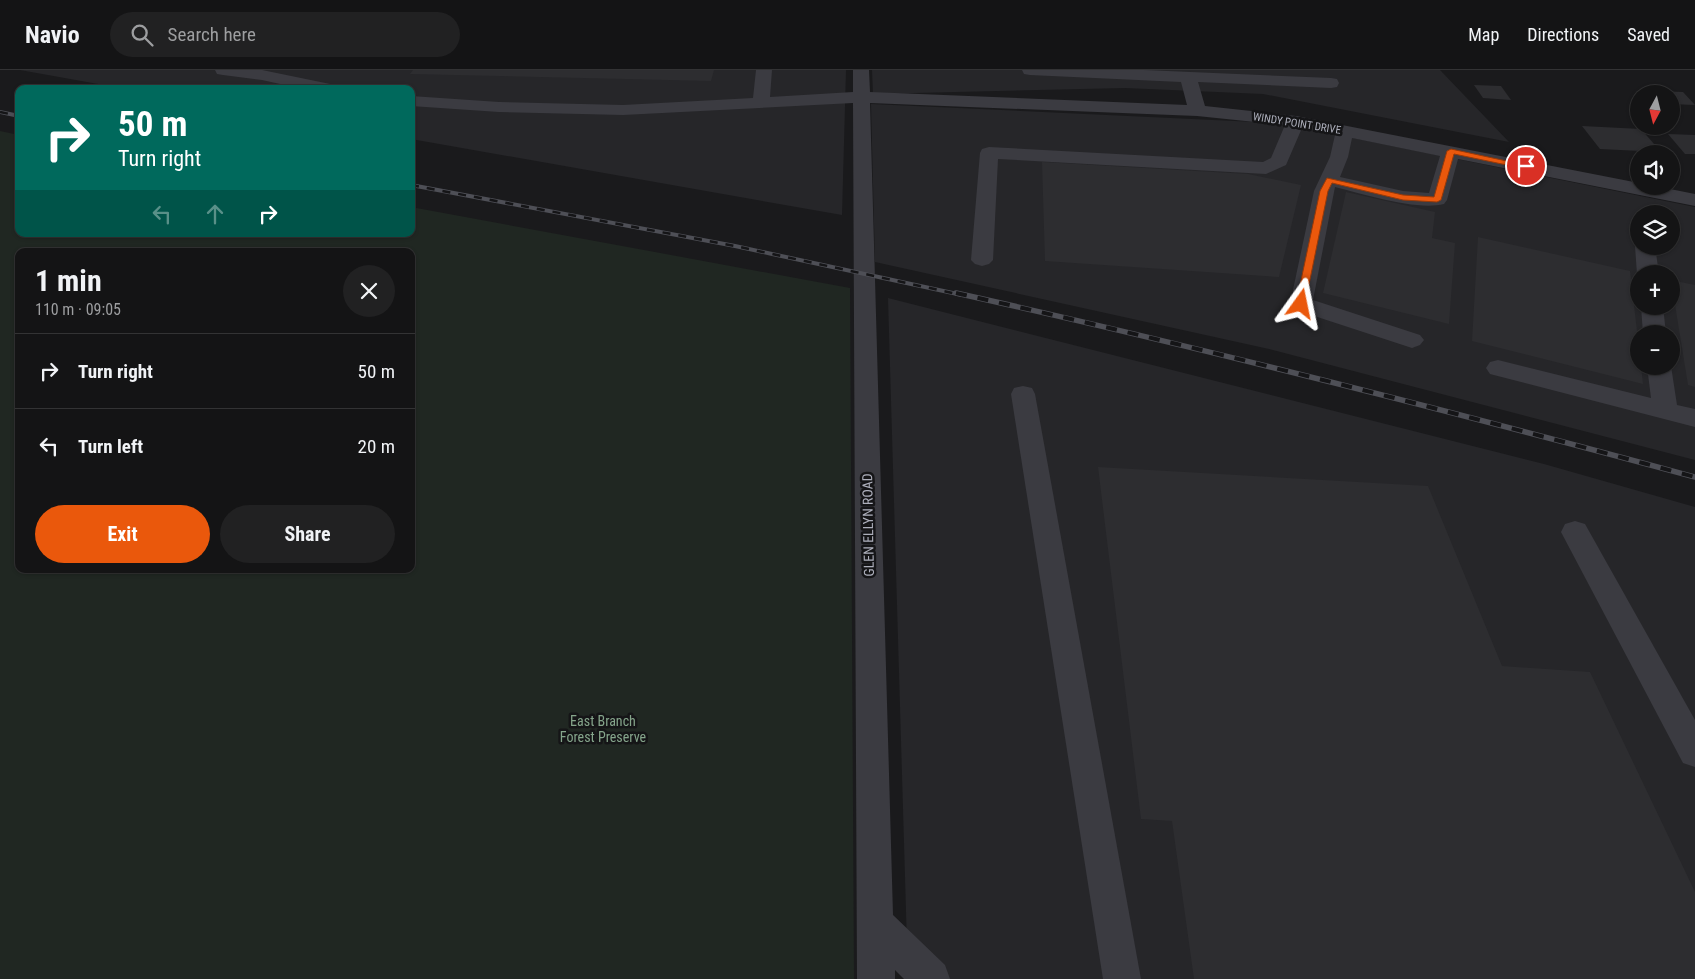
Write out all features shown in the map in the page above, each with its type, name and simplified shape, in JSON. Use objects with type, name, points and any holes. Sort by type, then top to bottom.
[{"type":"street","points":[[223,70],[262,75],[310,85]]},
{"type":"street","points":[[760,103],[764,70]]},
{"type":"street","name":"GLEN ELLYN ROAD","points":[[861,70],[876,979]]},
{"type":"street","points":[[1030,70],[1332,83]]},
{"type":"street","points":[[1188,77],[1197,111]]},
{"type":"street","name":"WINDY POINT DRIVE","points":[[415,101],[499,107],[623,110],[862,98],[1197,111],[1296,121],[1451,151],[1639,197],[1695,200]]},
{"type":"street","points":[[982,260],[989,153],[1266,168],[1279,161],[1296,121]]},
{"type":"street","points":[[1345,130],[1339,157],[1324,191],[1301,304],[1412,340]]},
{"type":"street","points":[[1329,180],[1403,197],[1437,200],[1451,151]]},
{"type":"street","points":[[1498,368],[1695,418]]},
{"type":"street","points":[[1660,375],[1664,410]]},
{"type":"street","points":[[1023,394],[1122,979]]},
{"type":"street","points":[[1575,532],[1695,752]]},
{"type":"street","points":[[874,922],[931,979]]},
{"type":"shaded area","points":[[20,70],[846,70],[842,215],[415,140],[415,85],[104,85]]},
{"type":"shaded area","points":[[872,70],[1440,70],[1509,142],[1263,94],[1125,88],[873,94]]},
{"type":"shaded area","points":[[871,104],[1279,123],[1695,207],[1695,460],[1269,349],[875,262]]},
{"type":"shaded area","points":[[888,298],[1544,464],[1695,507],[1695,979],[908,979]]},
{"type":"green space","name":"East Branch Forest Preserve","points":[[0,131],[15,134],[15,237],[415,237],[415,208],[850,288],[854,979],[0,979]]},
{"type":"building","points":[[413,70],[714,70],[711,81],[410,74]]},
{"type":"building","points":[[1474,85],[1501,86],[1511,100],[1483,98]]},
{"type":"building","points":[[1680,92],[1683,92],[1695,105],[1680,104]]},
{"type":"building","points":[[1582,126],[1630,128],[1630,135],[1646,135],[1655,145],[1630,145],[1630,150],[1600,149]]},
{"type":"building","points":[[1669,135],[1695,135],[1695,154],[1685,154],[1680,148],[1680,145],[1677,145]]},
{"type":"building","points":[[1042,162],[1248,174],[1301,185],[1279,277],[1045,261]]},
{"type":"building","points":[[1346,192],[1435,212],[1432,238],[1455,243],[1449,324],[1323,293]]},
{"type":"building","points":[[1478,237],[1630,271],[1630,315],[1635,315],[1636,325],[1630,325],[1630,375],[1642,375],[1643,384],[1472,341]]},
{"type":"building","points":[[1680,282],[1695,285],[1695,387],[1688,385],[1680,325],[1678,325],[1677,315],[1680,315]]},
{"type":"building","points":[[1098,467],[1428,486],[1502,666],[1590,672],[1695,892],[1695,979],[1194,979],[1172,821],[1141,819]]},
{"type":"railway","points":[[0,112],[15,115]]},
{"type":"railway","points":[[415,186],[735,246],[962,295]]},
{"type":"railway","points":[[956,293],[1327,381],[1695,477]]},
{"type":"route","points":[[1301,304],[1324,191],[1329,180],[1403,197],[1437,200],[1451,151],[1526,166]]}]
